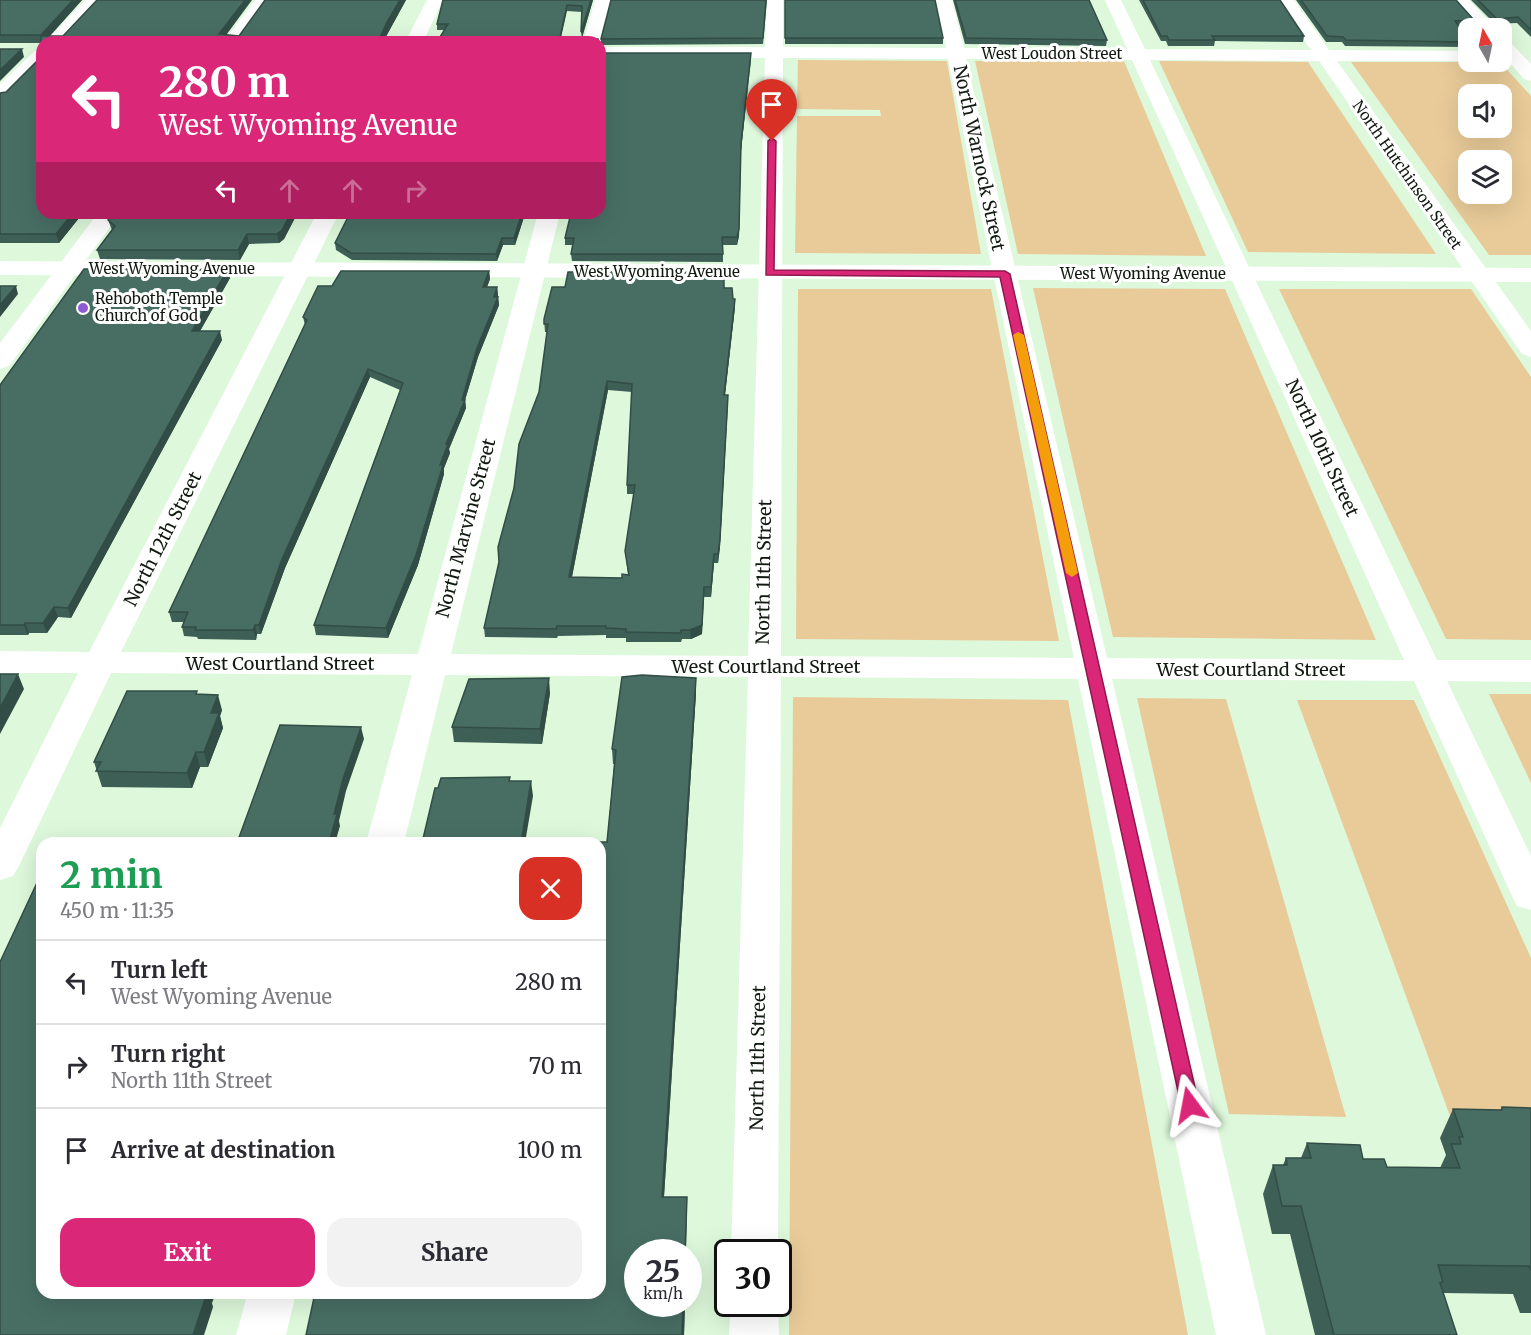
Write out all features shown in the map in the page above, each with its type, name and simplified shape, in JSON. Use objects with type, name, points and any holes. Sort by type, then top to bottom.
[{"type":"street","points":[[60,36],[95,0]]},
{"type":"street","points":[[237,36],[264,0]]},
{"type":"street","points":[[417,36],[435,0]]},
{"type":"street","points":[[594,36],[603,0]]},
{"type":"street","name":"North 11th Street","points":[[755,1239],[775,0]]},
{"type":"street","name":"North Warnock Street","points":[[944,0],[1241,1335]]},
{"type":"street","name":"North 10th Street","points":[[1113,0],[1531,896]]},
{"type":"street","name":"North Hutchinson Street","points":[[1285,0],[1531,349]]},
{"type":"street","points":[[1460,0],[1477,18]]},
{"type":"street","points":[[21,50],[36,51]]},
{"type":"street","name":"West Loudon Street","points":[[606,52],[1458,56]]},
{"type":"street","points":[[1512,53],[1531,75]]},
{"type":"street","points":[[0,95],[36,58]]},
{"type":"street","points":[[0,361],[105,219]]},
{"type":"street","name":"North 12th Street","points":[[0,866],[100,662],[325,219]]},
{"type":"street","name":"North Marvine Street","points":[[387,837],[548,219]]},
{"type":"street","name":"West Wyoming Avenue","points":[[0,268],[1531,275]]},
{"type":"street","name":"West Courtland Street","points":[[0,662],[1531,672]]},
{"type":"street","points":[[261,1335],[270,1299]]},
{"type":"street","points":[[754,1335],[755,1317]]},
{"type":"shaded area","points":[[798,60],[947,61],[981,254],[795,253],[797,116],[881,116],[880,110],[797,109]]},
{"type":"shaded area","points":[[975,61],[1124,61],[1206,256],[1018,254]]},
{"type":"shaded area","points":[[1159,61],[1308,62],[1436,254],[1248,252]]},
{"type":"shaded area","points":[[1351,62],[1458,62],[1458,72],[1509,72],[1531,96],[1531,255],[1489,255]]},
{"type":"shaded area","points":[[1033,288],[1225,289],[1376,640],[1113,637]]},
{"type":"shaded area","points":[[798,289],[991,289],[1059,641],[796,639]]},
{"type":"shaded area","points":[[1279,289],[1471,289],[1531,377],[1531,640],[1446,639]]},
{"type":"shaded area","points":[[1489,694],[1531,694],[1531,783]]},
{"type":"shaded area","points":[[793,697],[1068,700],[1188,1335],[789,1335],[789,1317],[792,1317],[792,1239],[790,1239]]},
{"type":"shaded area","points":[[1137,698],[1226,699],[1346,1117],[1229,1114]]},
{"type":"shaded area","points":[[1297,700],[1414,700],[1531,958],[1531,1124],[1453,1124]]},
{"type":"building","points":[[0,0],[73,0],[41,35],[0,35]]},
{"type":"building","points":[[97,0],[245,0],[219,34],[239,36],[63,36]]},
{"type":"building","points":[[265,0],[400,0],[381,36],[239,36]]},
{"type":"building","points":[[443,0],[591,0],[581,32],[582,6],[567,5],[560,36],[441,36],[448,24],[437,24]]},
{"type":"building","points":[[611,0],[766,0],[763,38],[606,39],[606,36],[602,36]]},
{"type":"building","points":[[785,0],[935,0],[943,38],[785,38]]},
{"type":"building","points":[[955,0],[1089,0],[1107,40],[966,38]]},
{"type":"building","points":[[1143,0],[1280,0],[1304,36],[1212,36],[1215,40],[1169,40],[1167,36],[1161,36]]},
{"type":"building","points":[[1301,0],[1456,0],[1472,18],[1458,18],[1458,21],[1455,21],[1458,25],[1458,42],[1346,40],[1343,37],[1327,36]]},
{"type":"building","points":[[1478,0],[1531,0],[1531,30],[1518,17],[1496,18]]},
{"type":"building","points":[[0,49],[22,49],[0,70]]},
{"type":"building","points":[[606,53],[751,53],[741,143],[739,229],[737,237],[722,237],[723,254],[571,254],[574,238],[565,238],[570,219],[606,219]]},
{"type":"building","points":[[36,62],[36,219],[68,219],[56,234],[0,234],[0,93],[6,92]]},
{"type":"building","points":[[288,219],[277,234],[247,234],[238,250],[97,250],[115,226],[108,220]]},
{"type":"building","points":[[347,219],[520,219],[514,238],[502,238],[496,254],[351,253],[335,243]]},
{"type":"building","points":[[84,269],[228,269],[192,331],[220,331],[68,608],[54,607],[43,623],[0,625],[0,385]]},
{"type":"building","points":[[341,271],[489,271],[483,287],[497,287],[494,297],[498,297],[477,348],[462,400],[465,400],[446,444],[448,444],[440,465],[443,465],[416,555],[386,628],[314,625],[403,383],[368,369],[282,559],[259,625],[255,625],[253,630],[195,630],[196,627],[182,627],[188,612],[169,612],[307,320],[303,317],[318,286],[332,286]]},
{"type":"building","points":[[568,272],[724,272],[724,288],[732,288],[733,299],[735,299],[724,395],[728,395],[720,538],[718,554],[714,554],[711,587],[704,587],[702,625],[690,630],[681,630],[681,633],[626,632],[626,629],[606,628],[606,626],[557,626],[556,629],[484,628],[499,562],[498,547],[514,488],[519,444],[539,392],[548,324],[544,324],[544,319],[552,287],[565,287]],"holes":[[[607,381],[632,384],[627,485],[635,485],[625,551],[629,575],[622,574],[622,578],[569,577]]]},
{"type":"building","points":[[0,286],[16,286],[0,305]]},
{"type":"building","points":[[0,674],[18,674],[0,708]]},
{"type":"building","points":[[642,675],[696,678],[662,1197],[687,1197],[685,1239],[624,1239],[624,1317],[683,1317],[682,1335],[306,1335],[314,1299],[606,1299],[606,842],[616,750],[612,749],[622,677]]},
{"type":"building","points":[[549,678],[540,729],[452,727],[469,679]]},
{"type":"building","points":[[127,691],[197,691],[196,694],[218,695],[211,713],[219,713],[204,752],[196,752],[187,773],[96,771],[101,762],[94,762]]},
{"type":"building","points":[[280,725],[361,727],[343,779],[331,837],[239,837]]},
{"type":"building","points":[[510,777],[509,781],[531,781],[522,837],[423,837],[435,788],[438,788],[441,778]]},
{"type":"building","points":[[36,885],[36,1299],[205,1299],[193,1335],[0,1335],[0,962]]},
{"type":"building","points":[[1502,1107],[1531,1108],[1531,1270],[1529,1266],[1438,1265],[1443,1282],[1440,1283],[1457,1335],[1334,1335],[1301,1206],[1282,1206],[1273,1165],[1287,1165],[1286,1158],[1311,1158],[1307,1143],[1360,1145],[1363,1159],[1384,1159],[1387,1167],[1460,1168],[1451,1144],[1461,1144],[1459,1137],[1463,1137],[1453,1109],[1502,1110]]},
{"type":"slow traffic","points":[[1018,335],[1072,573]]},
{"type":"place","name":"Rehoboth Temple Church of God","points":[[83,308]]},
{"type":"route","points":[[772,141],[769,273],[1005,274],[1190,1105]]}]
